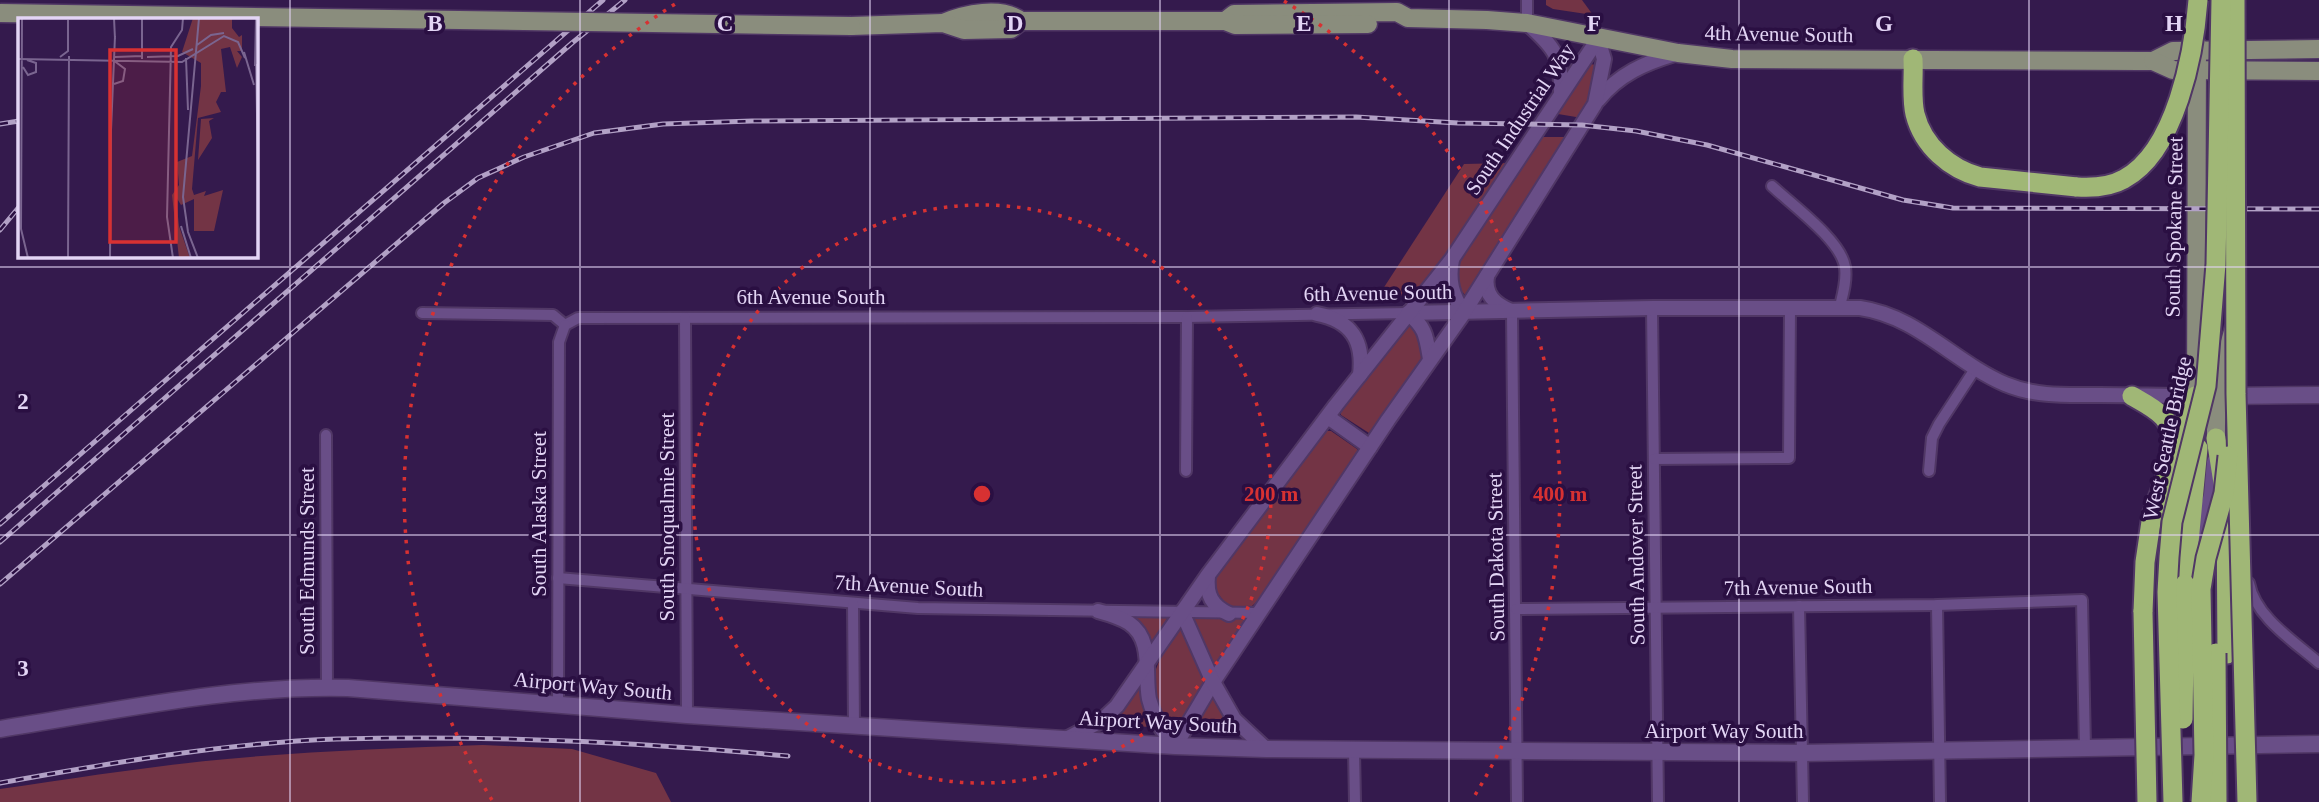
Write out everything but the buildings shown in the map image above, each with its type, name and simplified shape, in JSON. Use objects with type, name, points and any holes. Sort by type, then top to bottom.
[{"type":"highway","points":[[1913,59],[1915,115],[1926,137],[1945,160],[1969,174],[1980,177],[2077,187],[2105,186],[2124,179],[2140,167],[2156,148],[2181,93],[2190,63],[2198,0]]},
{"type":"highway","name":"West Seattle Bridge","points":[[2173,802],[2167,592],[2169,557],[2175,509],[2206,386],[2217,240],[2221,0]]},
{"type":"highway","points":[[2237,0],[2234,520],[2247,802]]},
{"type":"highway","points":[[2160,802],[2157,552],[2168,497],[2192,422],[2208,357]]},
{"type":"highway","points":[[2201,802],[2204,755],[2201,584],[2224,493],[2229,420],[2235,395]]},
{"type":"highway","points":[[2132,396],[2157,409],[2169,422],[2174,433],[2173,454]]},
{"type":"highway","points":[[2147,802],[2143,612],[2148,537],[2158,494],[2195,396]]},
{"type":"highway","points":[[2216,438],[2246,585],[2260,802]]},
{"type":"highway","points":[[2179,802],[2185,584],[2198,448]]},
{"type":"highway","points":[[2234,520],[2216,571],[2234,802]]},
{"type":"highway","points":[[2217,802],[2221,653]]},
{"type":"main road","name":"South Spokane Street","points":[[2198,0],[2195,396],[2201,494],[2197,585],[2199,746]]},
{"type":"main road","name":"South Spokane Street","points":[[2200,538],[2211,495],[2216,438],[2235,395],[2245,380],[2244,339],[2239,306],[2237,0]]},
{"type":"main road","name":"4th Avenue South","points":[[1225,20],[1234,14],[1397,12],[1408,18],[1527,23],[1598,39],[1732,59],[2152,61],[2173,70],[2319,71]]},
{"type":"main road","name":"4th Avenue South","points":[[0,13],[851,26],[943,23],[963,15],[1012,14],[1021,21],[1225,20],[1235,25],[1401,24],[1408,18]]},
{"type":"main road","points":[[1312,25],[1317,19],[1363,17],[1367,13]]},
{"type":"main road","name":"4th Avenue South","points":[[2152,61],[2173,51],[2319,49]]},
{"type":"main road","points":[[2196,271],[2209,257],[2222,254],[2233,261],[2239,274]]},
{"type":"main road","name":"South Spokane Street","points":[[2235,395],[2223,363],[2239,306]]},
{"type":"main road","name":"6th Avenue South","points":[[2195,396],[2319,395]]},
{"type":"main road","name":"Airport Way South","points":[[0,729],[232,692],[327,688],[687,715],[1175,746],[1266,749],[1802,753],[2319,744]]},
{"type":"street","points":[[1527,0],[1527,23],[1555,53],[1562,75],[1561,96]]},
{"type":"street","name":"South Industrial Way","points":[[1068,738],[1101,722],[1117,706],[1208,575],[1452,258],[1598,39]]},
{"type":"street","name":"South Industrial Way","points":[[1175,746],[1259,613],[1430,359],[1464,313],[1595,104],[1604,58],[1598,39]]},
{"type":"street","points":[[1595,104],[1613,85],[1640,65],[1678,53]]},
{"type":"street","points":[[1772,186],[1830,239],[1842,257],[1845,282],[1840,306]]},
{"type":"street","points":[[1452,258],[1452,288],[1464,313]]},
{"type":"street","points":[[1487,276],[1486,289],[1489,296],[1494,302],[1513,312]]},
{"type":"street","name":"6th Avenue South","points":[[565,325],[578,318],[1187,317],[1840,306],[1890,315],[1922,331],[1975,369],[2004,383],[2036,393],[2075,396],[2195,396]]},
{"type":"street","points":[[1654,459],[1789,458],[1790,307]]},
{"type":"street","name":"South Andover Street","points":[[1652,308],[1658,802]]},
{"type":"street","name":"South Dakota Street","points":[[1513,312],[1517,802]]},
{"type":"street","points":[[422,313],[553,315],[565,325]]},
{"type":"street","points":[[1408,313],[1421,324],[1430,359]]},
{"type":"street","points":[[1317,314],[1332,317],[1353,334],[1361,355],[1360,376]]},
{"type":"street","points":[[1186,471],[1187,317]]},
{"type":"street","name":"South Snoqualmie Street","points":[[685,318],[687,715]]},
{"type":"street","name":"South Alaska Street","points":[[558,704],[559,342],[565,325]]},
{"type":"street","points":[[1929,471],[1932,438],[1975,369]]},
{"type":"street","name":"South Spokane Street","points":[[2235,395],[2245,424],[2251,594],[2268,618],[2319,663]]},
{"type":"street","points":[[1328,417],[1370,447]]},
{"type":"street","name":"South Edmunds Street","points":[[326,435],[327,688]]},
{"type":"street","points":[[1208,575],[1207,588],[1212,603],[1229,614]]},
{"type":"street","name":"7th Avenue South","points":[[558,578],[919,608],[1259,613]]},
{"type":"street","name":"7th Avenue South","points":[[1516,609],[1937,605],[2081,600],[2085,748]]},
{"type":"street","points":[[853,603],[854,725]]},
{"type":"street","points":[[1937,605],[1940,802]]},
{"type":"street","points":[[1799,606],[1803,802]]},
{"type":"street","points":[[1098,611],[1130,623],[1139,633],[1145,645],[1153,713],[1163,733],[1175,746]]},
{"type":"street","points":[[1182,612],[1213,682],[1234,719],[1266,749]]},
{"type":"street","points":[[1354,750],[1355,802]]},
{"type":"shaded area","points":[[1546,0],[1582,0],[1593,15],[1553,9],[1546,5]]},
{"type":"shaded area","points":[[1590,64],[1597,65],[1596,86],[1582,118],[1558,114]]},
{"type":"shaded area","points":[[1540,137],[1566,137],[1465,295],[1456,278],[1461,259]]},
{"type":"shaded area","points":[[1509,163],[1440,265],[1415,296],[1379,295],[1464,164]]},
{"type":"shaded area","points":[[1407,325],[1417,325],[1425,356],[1369,433],[1341,415],[1341,411]]},
{"type":"shaded area","points":[[1324,431],[1331,431],[1357,449],[1358,453],[1262,597],[1252,606],[1238,608],[1227,605],[1215,590],[1214,581],[1228,554]]},
{"type":"shaded area","points":[[1131,617],[1168,617],[1151,646]]},
{"type":"shaded area","points":[[1249,618],[1215,671],[1192,619]]},
{"type":"shaded area","points":[[1182,623],[1206,679],[1178,728],[1168,727],[1156,707],[1153,684],[1158,663]]},
{"type":"shaded area","points":[[1141,679],[1143,705],[1151,727],[1107,725],[1122,712]]},
{"type":"shaded area","points":[[1213,688],[1236,729],[1189,728]]},
{"type":"shaded area","points":[[483,745],[572,749],[656,773],[671,802],[0,802],[0,789],[170,765],[291,754]]},
{"type":"railway","points":[[0,524],[603,0]]},
{"type":"railway","points":[[0,542],[572,43],[625,0]]},
{"type":"railway","points":[[0,584],[444,203],[478,178],[524,157],[594,133],[663,124],[752,121],[1356,117],[1458,123],[1582,125],[1636,131],[1707,145],[1903,200],[1953,208],[2319,209]]},
{"type":"railway","points":[[0,124],[18,121]]},
{"type":"railway","points":[[0,230],[18,208]]},
{"type":"railway","points":[[0,783],[210,749],[337,739],[563,741],[788,756]]}]
